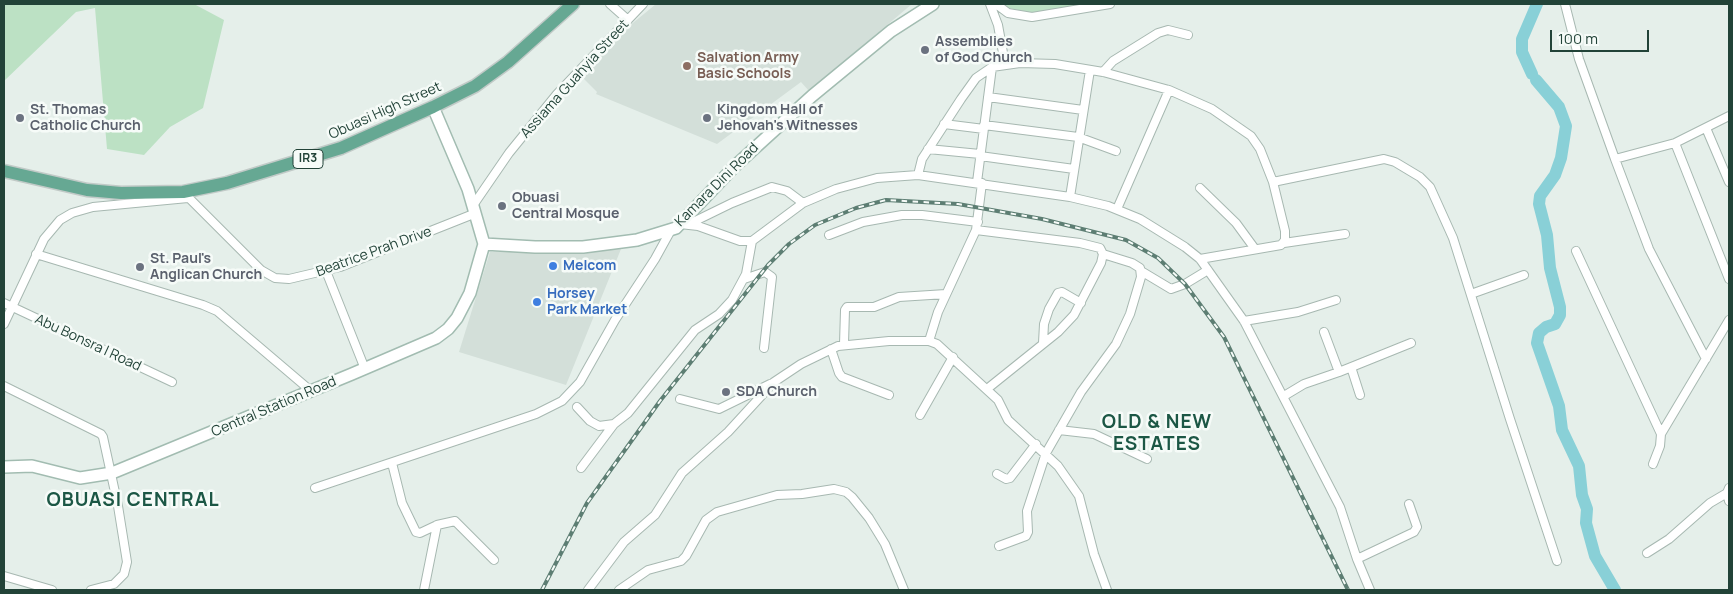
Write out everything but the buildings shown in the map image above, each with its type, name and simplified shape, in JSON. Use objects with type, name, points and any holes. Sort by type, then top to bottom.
[{"type":"main road","name":"Obuasi High Street","points":[[4,171],[105,192],[185,195],[319,156],[366,138],[433,107],[487,78],[573,4]]},
{"type":"street","points":[[610,4],[628,20]]},
{"type":"street","name":"Assiama Guahyia Street","points":[[475,209],[509,153],[557,94],[643,4]]},
{"type":"street","name":"Kamara Dini Road","points":[[484,244],[583,247],[637,240],[680,226],[735,166],[812,96],[891,31],[933,4]]},
{"type":"street","points":[[990,4],[1001,40],[1005,64]]},
{"type":"street","points":[[996,4],[1016,16],[1032,17],[1110,4]]},
{"type":"street","points":[[1565,4],[1579,59],[1650,249],[1706,359]]},
{"type":"street","points":[[1103,72],[1113,61],[1158,32],[1168,30],[1188,35]]},
{"type":"street","points":[[918,175],[920,163],[944,124],[976,78],[992,67],[1005,64],[1037,62],[1103,72],[1169,90],[1212,109],[1242,128],[1259,147],[1273,182],[1285,231],[1284,243]]},
{"type":"street","points":[[929,341],[935,318],[977,226],[980,155],[992,67]]},
{"type":"street","points":[[1070,196],[1090,70]]},
{"type":"street","points":[[1117,209],[1169,90]]},
{"type":"street","points":[[988,97],[1083,110]]},
{"type":"street","points":[[433,107],[475,209],[484,244]]},
{"type":"street","points":[[1615,159],[1675,143],[1729,116]]},
{"type":"street","points":[[944,124],[1078,137],[1116,151]]},
{"type":"street","points":[[1706,128],[1729,182]]},
{"type":"street","points":[[1675,143],[1729,279]]},
{"type":"street","points":[[928,148],[1074,169]]},
{"type":"street","points":[[1273,182],[1384,159],[1395,162],[1420,177],[1430,187],[1453,238],[1558,561]]},
{"type":"street","points":[[581,468],[614,424],[636,406],[699,325],[726,307],[744,279],[752,242],[804,203],[854,183],[876,178],[918,175],[980,182],[1070,196],[1117,209],[1163,232],[1200,259],[1244,321],[1284,396],[1340,507],[1370,590]]},
{"type":"street","points":[[315,488],[536,414],[562,402],[580,382],[615,320],[655,259],[680,226],[732,202],[772,187],[787,191],[804,203]]},
{"type":"street","points":[[1200,188],[1236,223],[1255,249]]},
{"type":"street","points":[[4,324],[44,239],[60,220],[81,209],[185,195]]},
{"type":"street","name":"Beatrice Prah Drive","points":[[185,195],[261,270],[275,278],[289,280],[326,271],[475,209]]},
{"type":"street","points":[[829,235],[870,220],[922,214],[1100,248],[1103,254],[1132,262],[1141,271],[1171,289],[1185,284],[1208,270]]},
{"type":"street","points":[[680,226],[740,241],[752,242]]},
{"type":"street","points":[[1200,259],[1345,234]]},
{"type":"street","name":"Central Station Road","points":[[4,467],[32,466],[80,478],[112,473],[311,392],[436,338],[448,329],[457,318],[470,293],[484,244]]},
{"type":"street","points":[[1576,251],[1661,434]]},
{"type":"street","points":[[36,254],[203,304],[217,311],[311,392]]},
{"type":"street","points":[[987,389],[1068,322],[1081,303],[1103,254]]},
{"type":"street","points":[[326,271],[365,369]]},
{"type":"street","points":[[999,546],[1026,536],[1028,532],[1027,511],[1046,453],[1081,392],[1116,344],[1130,314],[1141,271]]},
{"type":"street","points":[[744,279],[765,272],[772,277],[764,348]]},
{"type":"street","points":[[1471,294],[1493,284],[1524,275]]},
{"type":"street","points":[[1043,343],[1044,324],[1049,309],[1058,293],[1062,292],[1081,303]]},
{"type":"street","points":[[844,344],[845,310],[847,307],[874,307],[900,297],[946,294]]},
{"type":"street","points":[[1244,321],[1298,312],[1336,300]]},
{"type":"street","name":"Abu Bonsra I Road","points":[[4,303],[172,382]]},
{"type":"street","points":[[1653,464],[1660,446],[1661,434],[1729,320]]},
{"type":"street","points":[[1324,332],[1338,372]]},
{"type":"street","points":[[680,399],[719,409],[774,382],[801,364],[844,344],[929,341],[953,357],[987,389],[1000,404],[1008,420],[1046,453],[1066,476],[1079,496],[1094,554],[1107,590]]},
{"type":"street","points":[[1284,396],[1304,384],[1411,343]]},
{"type":"street","points":[[831,350],[842,377],[889,395]]},
{"type":"street","points":[[920,415],[953,357]]},
{"type":"street","points":[[1351,367],[1360,395]]},
{"type":"street","points":[[588,590],[624,542],[655,515],[682,473],[728,432],[774,382]]},
{"type":"street","points":[[4,386],[102,434],[112,473],[127,562],[124,574],[114,584],[91,590]]},
{"type":"street","points":[[577,407],[595,425],[614,424]]},
{"type":"street","points":[[1059,430],[1094,434],[1147,459]]},
{"type":"street","points":[[997,474],[1006,479],[1010,478],[1036,444]]},
{"type":"street","points":[[392,462],[402,503],[416,532],[420,533],[455,521],[494,560]]},
{"type":"street","points":[[619,590],[648,570],[681,560],[686,556],[706,520],[717,512],[777,494],[802,494],[834,489],[846,492],[869,518],[885,544],[904,590]]},
{"type":"street","points":[[1647,553],[1669,539],[1710,502],[1728,494]]},
{"type":"street","points":[[1357,558],[1414,532],[1417,527],[1409,504]]},
{"type":"street","points":[[424,590],[437,526]]},
{"type":"street","points":[[4,576],[52,590]]},
{"type":"shaded area","name":"Salvation Army Basic Schools","points":[[656,4],[912,4],[809,91],[801,82],[717,144],[596,94],[597,92],[580,75],[622,32]]},
{"type":"shaded area","name":"Horsey Park Market","points":[[621,249],[566,385],[459,352],[490,252]]},
{"type":"green space","points":[[4,4],[194,4],[224,20],[203,108],[170,127],[144,155],[107,149],[95,8],[76,12],[4,81]]},
{"type":"green space","points":[[1002,4],[1089,4],[1047,12],[1028,12],[1009,8]]},
{"type":"waterway","points":[[1532,74],[1522,52],[1522,39],[1537,4]]},
{"type":"waterway","points":[[1536,80],[1559,107],[1566,126],[1561,158],[1555,175],[1540,196],[1539,204],[1547,235],[1550,268],[1560,307],[1560,315],[1555,324],[1546,327],[1539,333],[1537,343],[1559,406],[1562,430],[1579,466],[1582,495],[1587,509],[1586,523],[1595,556],[1615,590]]},
{"type":"railway","points":[[542,590],[587,503],[660,401],[768,265],[789,244],[815,225],[856,208],[886,200],[958,204],[1042,219],[1126,240],[1158,258],[1185,284],[1224,337],[1348,590]]},
{"type":"place","name":"Assemblies of God Church","points":[[925,50]]},
{"type":"place","name":"Salvation Army Basic Schools","points":[[687,66]]},
{"type":"place","name":"St. Thomas Catholic Church","points":[[20,118]]},
{"type":"place","name":"Kingdom Hall of Jehovah's Witnesses","points":[[707,118]]},
{"type":"place","name":"Obuasi Central Mosque","points":[[502,206]]},
{"type":"place","name":"Melcom","points":[[553,266]]},
{"type":"place","name":"St. Paul's Anglican Church","points":[[140,267]]},
{"type":"place","name":"Horsey Park Market","points":[[537,302]]},
{"type":"place","name":"SDA Church","points":[[726,392]]},
{"type":"district","name":"OLD & NEW ESTATES","points":[[1157,434]]},
{"type":"district","name":"OBUASI CENTRAL","points":[[133,501]]}]
